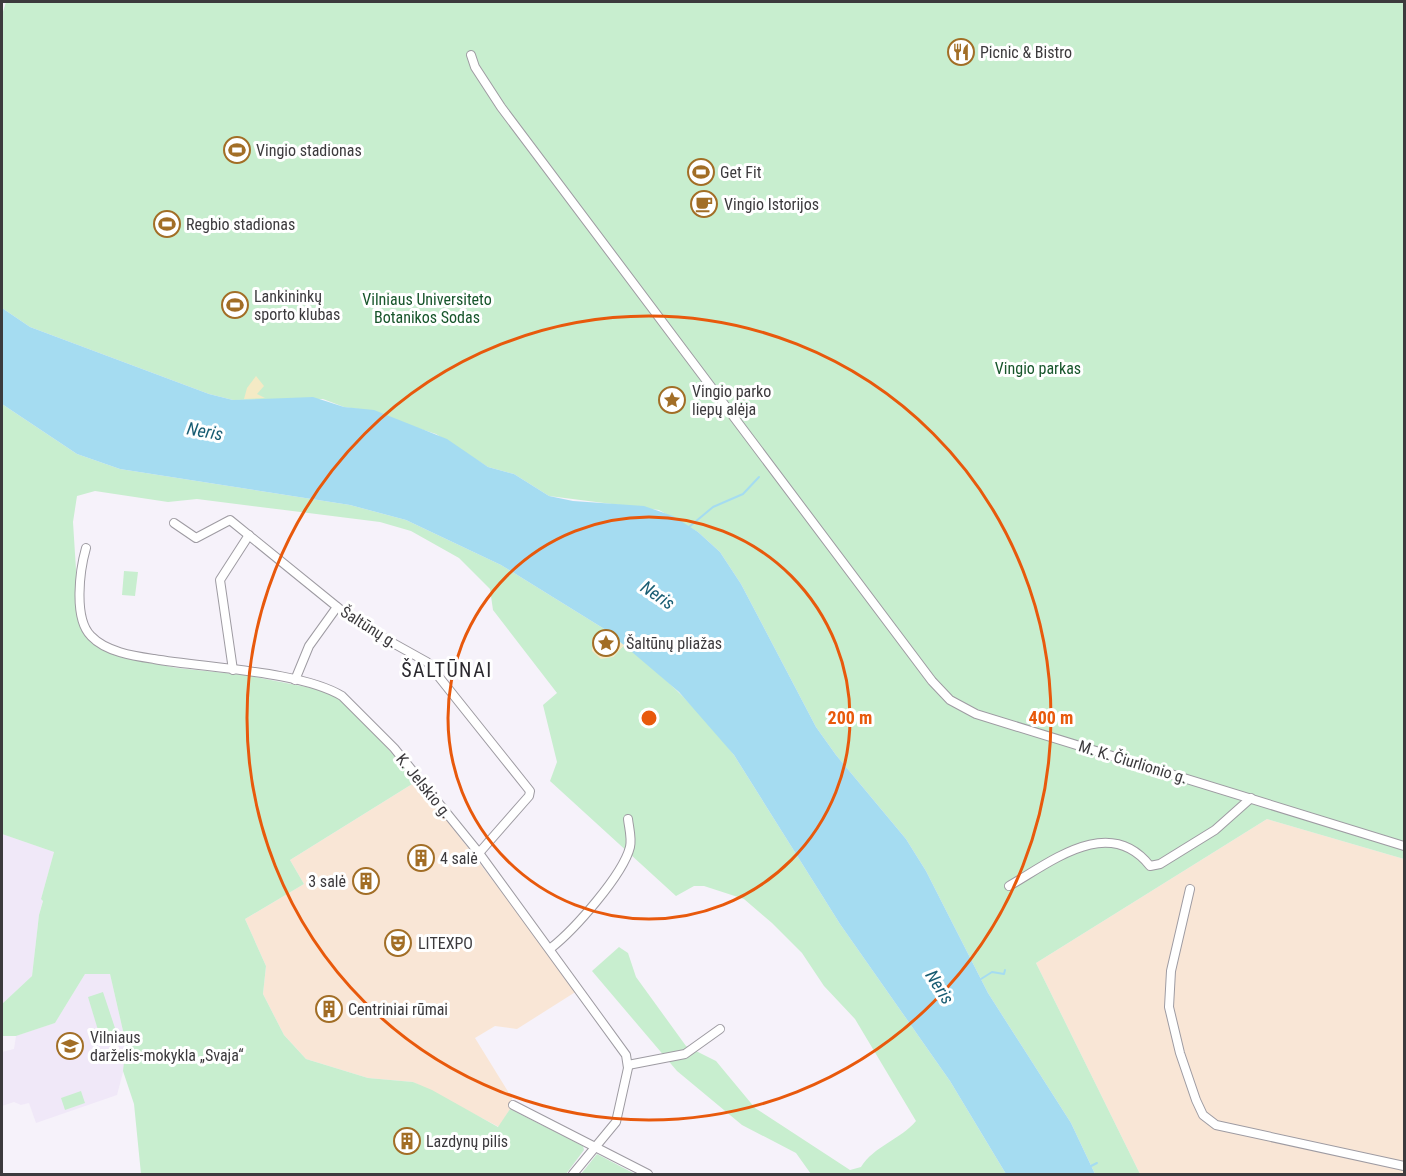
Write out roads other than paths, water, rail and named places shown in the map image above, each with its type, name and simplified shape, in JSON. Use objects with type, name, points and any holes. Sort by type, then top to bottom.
[{"type":"street","name":"M. K. Čiurlionio g.","points":[[471,55],[475,66],[501,107],[925,672],[950,700],[976,714],[1404,846]]},
{"type":"street","name":"Šaltūnų g.","points":[[174,523],[196,538],[228,520],[357,622],[432,666],[530,791],[529,796],[478,853]]},
{"type":"street","points":[[233,670],[220,580],[249,535]]},
{"type":"street","name":"K. Jelskio g.","points":[[86,548],[80,568],[79,593],[86,628],[96,640],[130,655],[320,685],[342,696],[393,748],[478,853],[551,948],[624,1050],[628,1065]]},
{"type":"street","points":[[295,681],[309,646],[337,607]]},
{"type":"street","points":[[1010,886],[1071,849],[1084,845],[1119,844],[1144,858],[1150,866],[1160,864],[1215,830],[1251,798]]},
{"type":"street","points":[[551,948],[579,922],[621,866],[631,839],[628,819]]},
{"type":"street","points":[[1190,889],[1171,971],[1169,1007],[1185,1070],[1203,1115],[1216,1125],[1404,1166]]},
{"type":"street","points":[[573,1174],[616,1122],[628,1065],[685,1054],[720,1029]]},
{"type":"street","points":[[513,1104],[648,1174]]},
{"type":"water","name":"Neris","points":[[2,308],[30,327],[209,394],[233,400],[313,397],[344,407],[374,410],[447,439],[488,467],[514,474],[549,496],[573,501],[644,506],[673,516],[698,532],[720,552],[741,584],[816,727],[836,755],[906,839],[926,871],[988,993],[1071,1123],[1095,1174],[1006,1174],[950,1081],[840,924],[734,755],[679,692],[606,630],[501,565],[406,520],[350,505],[120,469],[77,454],[2,404]]},
{"type":"waterway","points":[[689,527],[713,507],[743,494],[759,477]]},
{"type":"waterway","points":[[981,979],[992,972],[1004,974],[1005,970]]},
{"type":"waterway","points":[[1091,1166],[1097,1163]]},
{"type":"place","name":"Picnic & Bistro","points":[[961,52]]},
{"type":"place","name":"Vingio stadionas","points":[[237,150]]},
{"type":"place","name":"Get Fit","points":[[701,172]]},
{"type":"place","name":"Vingio Istorijos","points":[[704,204]]},
{"type":"place","name":"Regbio stadionas","points":[[167,224]]},
{"type":"place","name":"Lankininkų sporto klubas","points":[[235,305]]},
{"type":"place","name":"Vingio parko liepų alėja","points":[[672,400]]},
{"type":"place","name":"Šaltūnų pliažas","points":[[606,643]]},
{"type":"place","name":"4 salė","points":[[421,858]]},
{"type":"place","name":"3 salė","points":[[366,881]]},
{"type":"place","name":"LITEXPO","points":[[398,943]]},
{"type":"place","name":"Centriniai rūmai","points":[[329,1009]]},
{"type":"place","name":"Vilniaus darželis-mokykla „Svaja“","points":[[70,1046]]},
{"type":"place","name":"Lazdynų pilis","points":[[407,1141]]},
{"type":"district","name":"ŠALTŪNAI","points":[[447,670]]},
{"type":"park label","name":"Vilniaus Universiteto Botanikos Sodas","points":[[427,308]]},
{"type":"park label","name":"Vingio parkas","points":[[1038,368]]}]
